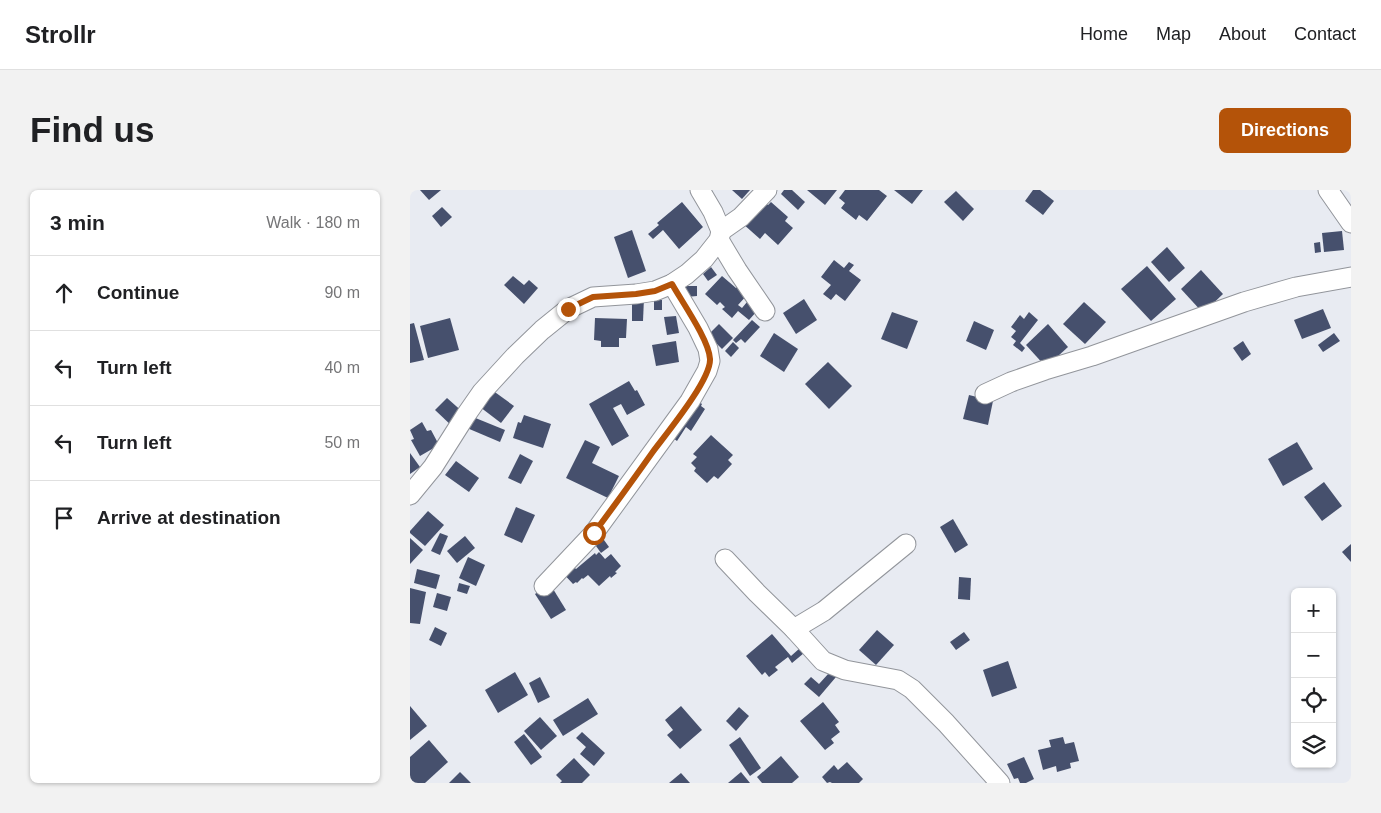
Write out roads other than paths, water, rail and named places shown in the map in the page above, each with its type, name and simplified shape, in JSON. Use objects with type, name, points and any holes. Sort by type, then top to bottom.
[{"type":"street","points":[[700,190],[713,212],[720,236],[737,270],[765,311]]},
{"type":"street","points":[[410,495],[433,467],[482,392],[542,330],[568,309],[593,297],[655,291],[672,284],[704,259],[720,236],[767,190]]},
{"type":"street","points":[[1328,190],[1351,223]]},
{"type":"street","points":[[985,394],[1019,379],[1126,344],[1244,302],[1296,286],[1351,277]]},
{"type":"street","points":[[544,586],[594,533],[690,400],[707,371],[710,361],[708,349],[672,284]]},
{"type":"street","points":[[794,629],[824,611],[906,544]]},
{"type":"street","points":[[725,559],[823,661],[845,670],[898,680],[912,689],[946,723],[1000,783]]}]
